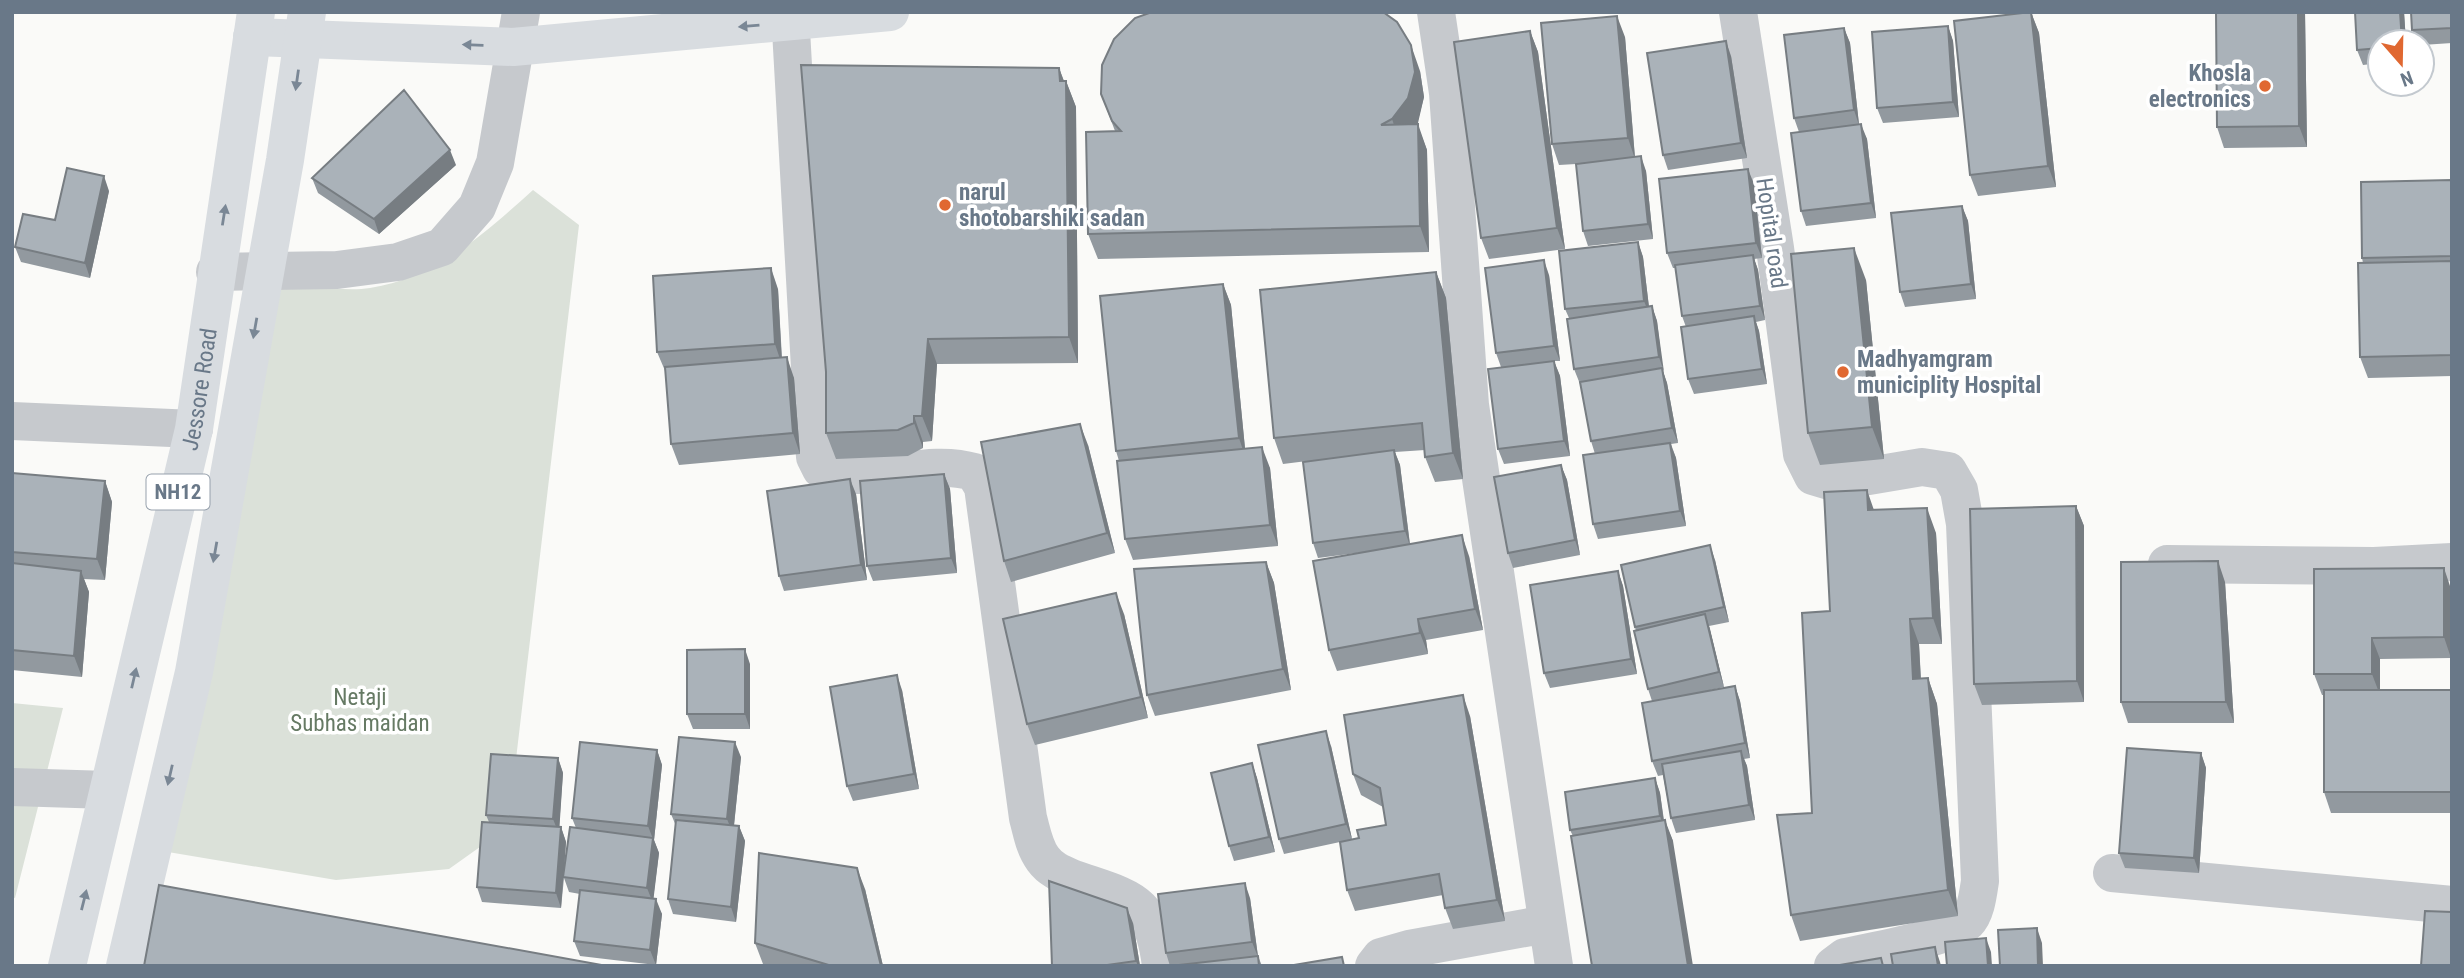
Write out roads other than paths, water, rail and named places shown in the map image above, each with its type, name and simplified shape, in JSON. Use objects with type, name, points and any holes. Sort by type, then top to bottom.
[{"type":"main road","points":[[254,25],[517,29],[890,12]]},
{"type":"main road","name":"Jessore Road","points":[[67,966],[194,429],[215,272],[254,25]]},
{"type":"main road","name":"NH12","points":[[125,966],[194,672],[305,26]]},
{"type":"street","points":[[1436,12],[1449,107],[1470,405],[1554,966]]},
{"type":"street","name":"Hopital road","points":[[1738,12],[1775,247],[1802,454],[1813,476],[1833,482],[1922,467],[1948,471],[1959,489],[1965,524],[1980,881],[1976,902],[1967,922],[1947,932],[1846,957],[1833,966]]},
{"type":"street","points":[[790,18],[815,457],[821,469],[839,476],[952,466],[974,472],[983,487],[1028,818],[1035,845],[1043,861],[1056,872],[1124,896],[1140,906],[1152,922],[1161,966]]},
{"type":"street","points":[[215,272],[337,270],[398,262],[442,247],[477,207],[495,163],[517,29]]},
{"type":"street","points":[[12,421],[194,429]]},
{"type":"street","points":[[2130,564],[2374,566],[2452,562]]},
{"type":"street","points":[[12,787],[108,790]]},
{"type":"street","points":[[2112,873],[2452,905]]},
{"type":"street","points":[[1374,966],[1381,957],[1409,948],[1547,924]]},
{"type":"place","name":"Khosla electronics","points":[[2265,86]]},
{"type":"place","name":"narul shotobarshiki sadan","points":[[945,205]]},
{"type":"place","name":"Madhyamgram municiplity Hospital","points":[[1843,372]]},
{"type":"park label","name":"Netaji Subhas maidan","points":[[360,710]]}]
